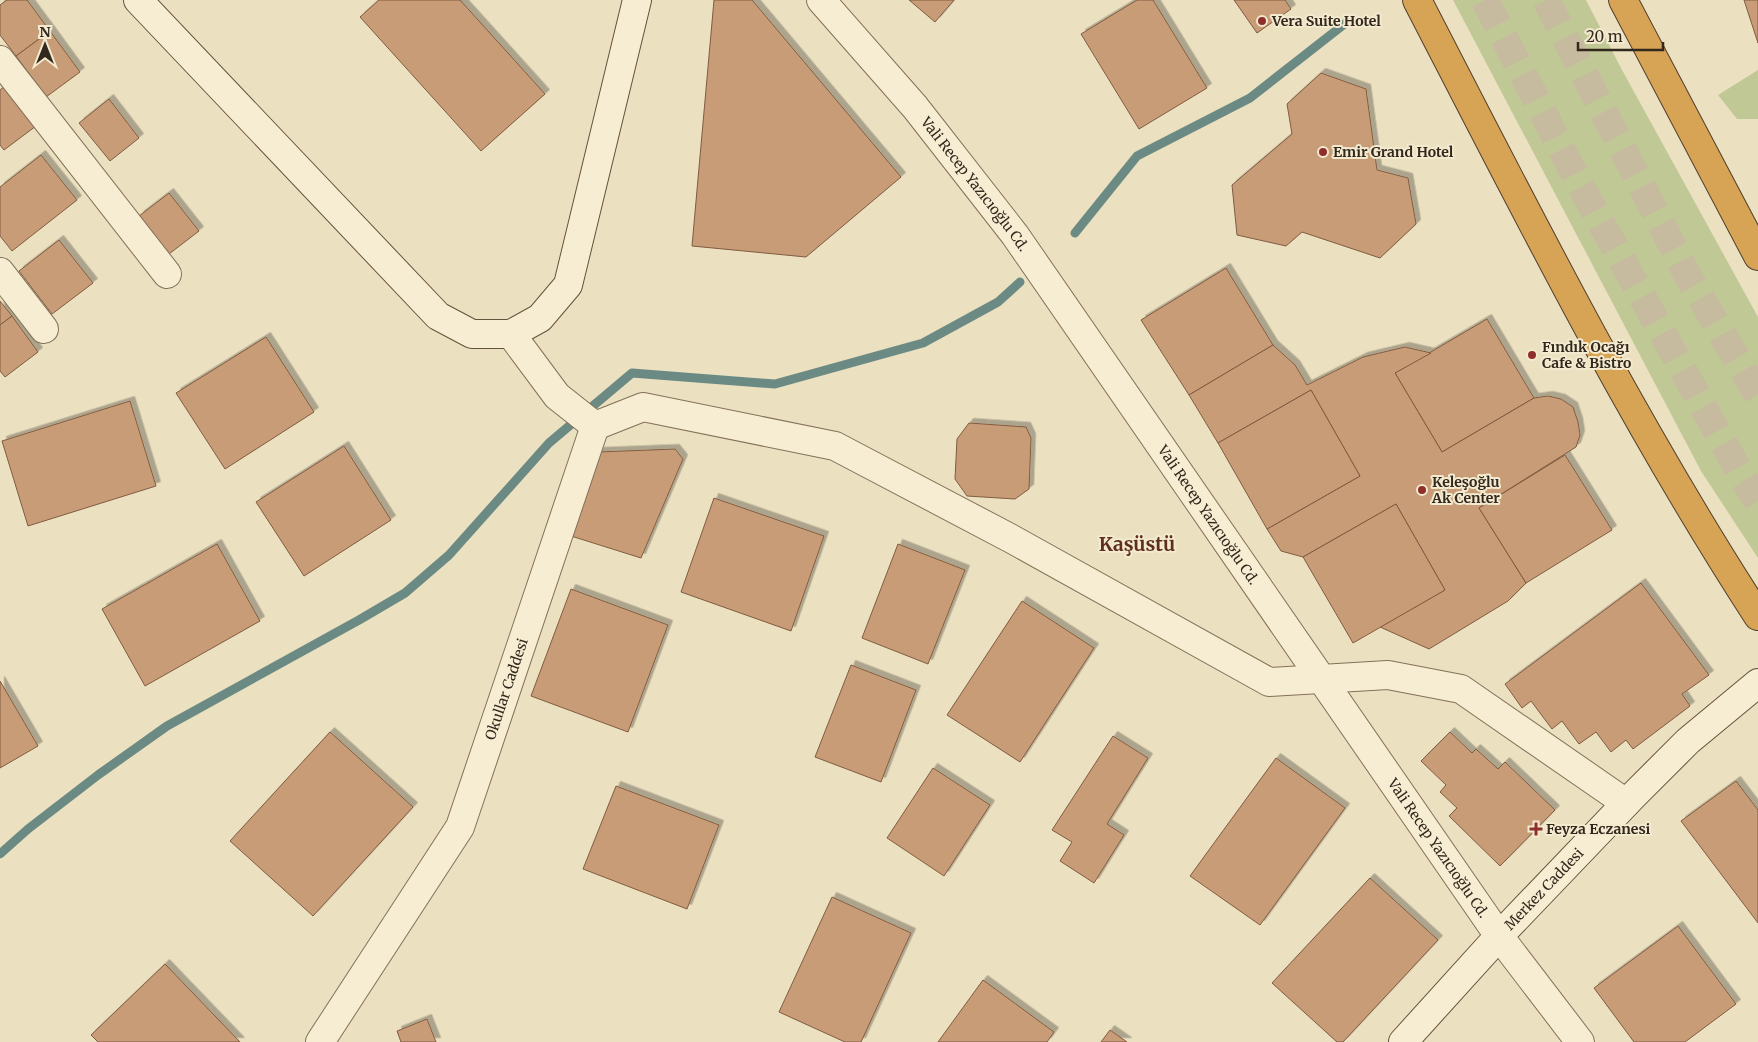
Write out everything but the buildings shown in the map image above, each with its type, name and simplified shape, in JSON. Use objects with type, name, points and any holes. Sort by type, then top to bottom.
[{"type":"highway","points":[[1417,0],[1542,242],[1636,417],[1722,561],[1758,616]]},
{"type":"highway","points":[[1623,0],[1750,230],[1758,256]]},
{"type":"street","points":[[138,0],[438,316],[472,334],[511,334],[540,318],[568,285],[637,0]]},
{"type":"street","name":"Vali Recep Yazıcıoğlu Cd.","points":[[821,0],[915,107],[1015,235],[1499,936],[1580,1042]]},
{"type":"street","points":[[0,60],[168,274]]},
{"type":"street","points":[[0,272],[44,329]]},
{"type":"street","points":[[511,334],[557,396],[595,426],[644,407],[835,446],[1010,538],[1269,682],[1388,675],[1461,689],[1626,803]]},
{"type":"street","name":"Okullar Caddesi","points":[[320,1042],[460,827],[595,426]]},
{"type":"street","name":"Merkez Caddesi","points":[[1404,1042],[1499,936],[1626,803],[1688,741],[1758,683]]},
{"type":"green space","points":[[1453,0],[1586,0],[1622,70],[1758,317],[1758,558],[1701,471]]},
{"type":"green space","points":[[1758,70],[1758,119],[1737,119],[1718,95]]},
{"type":"waterway","points":[[1075,233],[1137,156],[1250,98],[1347,22]]},
{"type":"waterway","points":[[0,854],[28,829],[98,775],[167,726],[405,593],[449,555],[549,443],[632,373],[775,384],[923,343],[998,302],[1020,282]]},
{"type":"tunnel","points":[[1485,0],[1579,183],[1744,480],[1758,501]]},
{"type":"tunnel","points":[[1546,0],[1688,276],[1758,395]]},
{"type":"place","name":"Vera Suite Hotel","points":[[1262,21]]},
{"type":"place","name":"Emir Grand Hotel","points":[[1323,152]]},
{"type":"place","name":"Fındık Ocağı Cafe & Bistro","points":[[1532,355]]},
{"type":"place","name":"Keleşoğlu Ak Center","points":[[1422,490]]},
{"type":"place","name":"Feyza Eczanesi","points":[[1536,829]]},
{"type":"district","name":"Kaşüstü","points":[[1137,544]]}]
